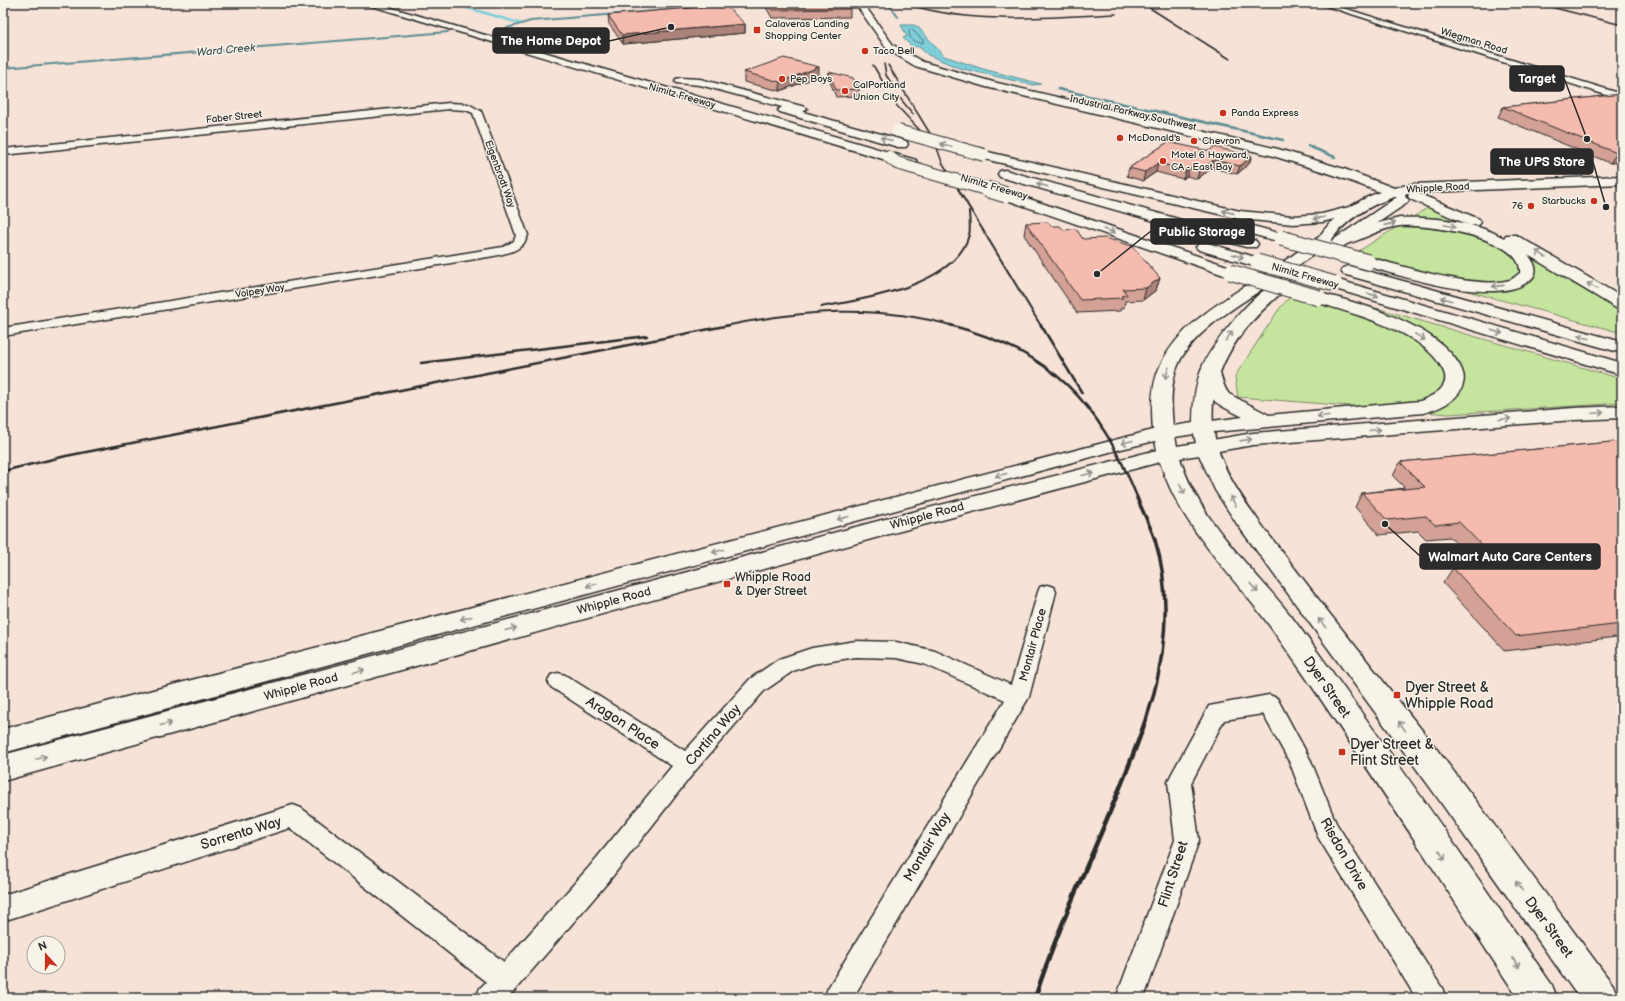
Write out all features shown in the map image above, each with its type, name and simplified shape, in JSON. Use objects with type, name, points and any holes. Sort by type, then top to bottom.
[{"type":"main road","name":"Nimitz Freeway","points":[[366,3],[911,163],[1002,192],[1173,238]]},
{"type":"main road","points":[[377,3],[907,157],[911,163]]},
{"type":"main road","points":[[391,3],[835,130],[851,134],[869,134]]},
{"type":"main road","name":"Industrial Parkway Southwest","points":[[859,3],[882,39],[890,47],[910,59],[957,76],[1031,91]]},
{"type":"main road","name":"Industrial Parkway Southwest","points":[[887,27],[894,39],[911,52],[946,68],[1274,152],[1403,193],[1520,242],[1622,304]]},
{"type":"main road","name":"Nimitz Freeway","points":[[958,161],[869,134],[677,80],[700,82],[984,155]]},
{"type":"main road","points":[[984,155],[1246,216],[1293,220],[1322,218],[1357,209]]},
{"type":"main road","points":[[984,155],[1276,244],[1368,262],[1438,281],[1483,287],[1516,282],[1523,279],[1528,270],[1523,258],[1500,242],[1477,233],[1439,224],[1412,222],[1390,223],[1342,240]]},
{"type":"main road","points":[[889,157],[897,163],[1002,192],[1230,272],[1319,298],[1390,322],[1428,342],[1448,360],[1456,379],[1454,386],[1448,395],[1423,407],[1266,421],[1205,437]]},
{"type":"main road","name":"Nimitz Freeway","points":[[994,171],[1276,244],[1349,272],[1622,348]]},
{"type":"main road","name":"Whipple Road","points":[[1167,443],[1162,413],[1163,390],[1170,364],[1180,346],[1224,308],[1324,240],[1332,229],[1357,209],[1403,193],[1622,180]]},
{"type":"main road","name":"Whipple Road","points":[[1403,193],[1622,188]]},
{"type":"main road","name":"Whipple Road","points":[[3,741],[1167,443],[1205,437],[1202,404],[1205,385],[1210,370],[1224,342],[1246,316],[1274,290],[1342,240],[1390,207],[1403,200],[1403,193]]},
{"type":"main road","name":"Nimitz Freeway","points":[[1188,242],[1622,369]]},
{"type":"main road","points":[[1210,370],[1213,386],[1222,398],[1266,421]]},
{"type":"main road","points":[[1205,437],[1253,439],[1574,414],[1622,412]]},
{"type":"main road","name":"Dyer Street","points":[[1205,437],[1213,464],[1236,506],[1288,579],[1389,708],[1600,998]]},
{"type":"main road","name":"Whipple Road","points":[[3,768],[893,525],[1167,443]]},
{"type":"main road","name":"Dyer Street","points":[[1167,443],[1185,495],[1213,540],[1276,613],[1396,784],[1540,998]]},
{"type":"street","name":"Wiegman Road","points":[[1320,3],[1622,97]]},
{"type":"street","name":"Faber Street","points":[[3,152],[449,106],[468,106]]},
{"type":"street","name":"Eigenbrodt Way","points":[[468,106],[477,111],[522,235],[521,241],[516,246]]},
{"type":"street","name":"Volpey Way","points":[[3,332],[494,252],[516,246]]},
{"type":"street","name":"Montair Place","points":[[1018,697],[1047,592]]},
{"type":"street","name":"Cortina Way","points":[[498,989],[600,874],[687,764],[757,685],[786,665],[812,656],[856,649],[902,652],[928,657],[1018,697]]},
{"type":"street","name":"Aragon Place","points":[[558,681],[687,764]]},
{"type":"street","name":"Montair Way","points":[[838,998],[1018,697]]},
{"type":"street","name":"Flint Street","points":[[1130,998],[1187,840],[1179,782],[1217,712],[1269,704]]},
{"type":"street","name":"Risdon Drive","points":[[1269,704],[1300,761],[1326,829],[1432,998]]},
{"type":"street","name":"Sorrento Way","points":[[3,908],[293,816],[498,989]]},
{"type":"green space","points":[[1429,207],[1513,242],[1566,280],[1622,310],[1622,333],[1464,290],[1357,252]]},
{"type":"green space","points":[[1300,286],[1622,379],[1622,403],[1449,414],[1238,397],[1235,376],[1279,309]]},
{"type":"water","points":[[901,25],[914,25],[918,27],[944,56],[983,69],[1041,84],[1033,85],[959,68],[928,55],[919,47],[911,46],[903,38],[907,36]]},
{"type":"building","points":[[768,3],[846,3],[850,9],[772,10]]},
{"type":"building","points":[[725,5],[745,24],[622,35],[608,15]]},
{"type":"building","points":[[784,58],[819,67],[780,82],[744,72]]},
{"type":"building","points":[[829,72],[853,78],[859,89],[836,90]]},
{"type":"building","points":[[1622,94],[1622,152],[1617,153],[1503,107]]},
{"type":"building","points":[[1168,142],[1209,151],[1214,147],[1252,156],[1240,166],[1214,160],[1199,171],[1189,168],[1186,170],[1158,163],[1145,172],[1129,168]]},
{"type":"building","points":[[1048,222],[1051,226],[1060,226],[1064,230],[1076,229],[1083,239],[1105,238],[1132,246],[1160,278],[1146,288],[1123,289],[1127,295],[1121,296],[1123,298],[1080,300],[1026,223]]},
{"type":"building","points":[[1622,441],[1622,624],[1516,636],[1453,568],[1499,563],[1459,522],[1435,525],[1426,516],[1387,520],[1362,493],[1425,487],[1400,462]]},
{"type":"waterway","name":"Ward Creek","points":[[449,3],[520,23]]},
{"type":"waterway","points":[[700,8],[737,3]]},
{"type":"waterway","points":[[888,3],[898,17]]},
{"type":"waterway","points":[[507,28],[531,21],[692,8]]},
{"type":"waterway","name":"Ward Creek","points":[[3,68],[448,32]]},
{"type":"waterway","points":[[1058,89],[1283,140]]},
{"type":"waterway","points":[[1308,146],[1335,157]]},
{"type":"railway","points":[[904,3],[956,15],[983,17],[1036,18],[1116,14]]},
{"type":"railway","points":[[1142,3],[1230,59]]},
{"type":"railway","points":[[1535,3],[1622,25]]},
{"type":"railway","points":[[884,64],[886,75],[895,89]]},
{"type":"railway","points":[[873,65],[887,89]]},
{"type":"railway","points":[[888,65],[934,140],[942,162],[959,190]]},
{"type":"railway","points":[[892,97],[897,106],[929,140]]},
{"type":"railway","points":[[899,97],[913,114]]},
{"type":"railway","points":[[958,189],[1041,326]]},
{"type":"railway","points":[[821,307],[861,300],[906,287],[928,278],[946,267],[960,252],[970,233],[969,211]]},
{"type":"railway","points":[[725,326],[782,316],[840,312],[897,314],[951,325]]},
{"type":"railway","points":[[3,471],[66,456],[730,325]]},
{"type":"railway","points":[[951,325],[986,336],[1018,350],[1045,367],[1068,386],[1088,408],[1106,434],[1123,465],[1138,499]]},
{"type":"railway","points":[[1041,325],[1082,393]]},
{"type":"railway","points":[[421,363],[647,336]]},
{"type":"railway","points":[[1137,498],[1149,524],[1161,562],[1165,607],[1162,653],[1153,699],[1146,720]]},
{"type":"railway","points":[[1035,998],[1047,962],[1120,789],[1146,719]]},
{"type":"place","name":"The Home Depot","points":[[671,27]]},
{"type":"place","name":"Calaveras Landing Shopping Center","points":[[757,30]]},
{"type":"place","name":"Taco Bell","points":[[865,51]]},
{"type":"place","name":"Pep Boys","points":[[782,79]]},
{"type":"place","name":"CalPortland Union City","points":[[845,91]]},
{"type":"place","name":"Panda Express","points":[[1223,113]]},
{"type":"place","name":"McDonald's","points":[[1120,138]]},
{"type":"place","name":"Target","points":[[1587,139]]},
{"type":"place","name":"Chevron","points":[[1194,141]]},
{"type":"place","name":"Motel 6 Hayward, CA - East Bay","points":[[1163,161]]},
{"type":"place","name":"Starbucks","points":[[1594,201]]},
{"type":"place","name":"76","points":[[1531,206]]},
{"type":"place","name":"The UPS Store","points":[[1606,207]]},
{"type":"place","name":"Public Storage","points":[[1097,274]]},
{"type":"place","name":"Walmart Auto Care Centers","points":[[1385,524]]},
{"type":"place","name":"Whipple Road & Dyer Street","points":[[727,584]]},
{"type":"place","name":"Dyer Street & Whipple Road","points":[[1397,695]]},
{"type":"place","name":"Dyer Street & Flint Street","points":[[1342,752]]}]
